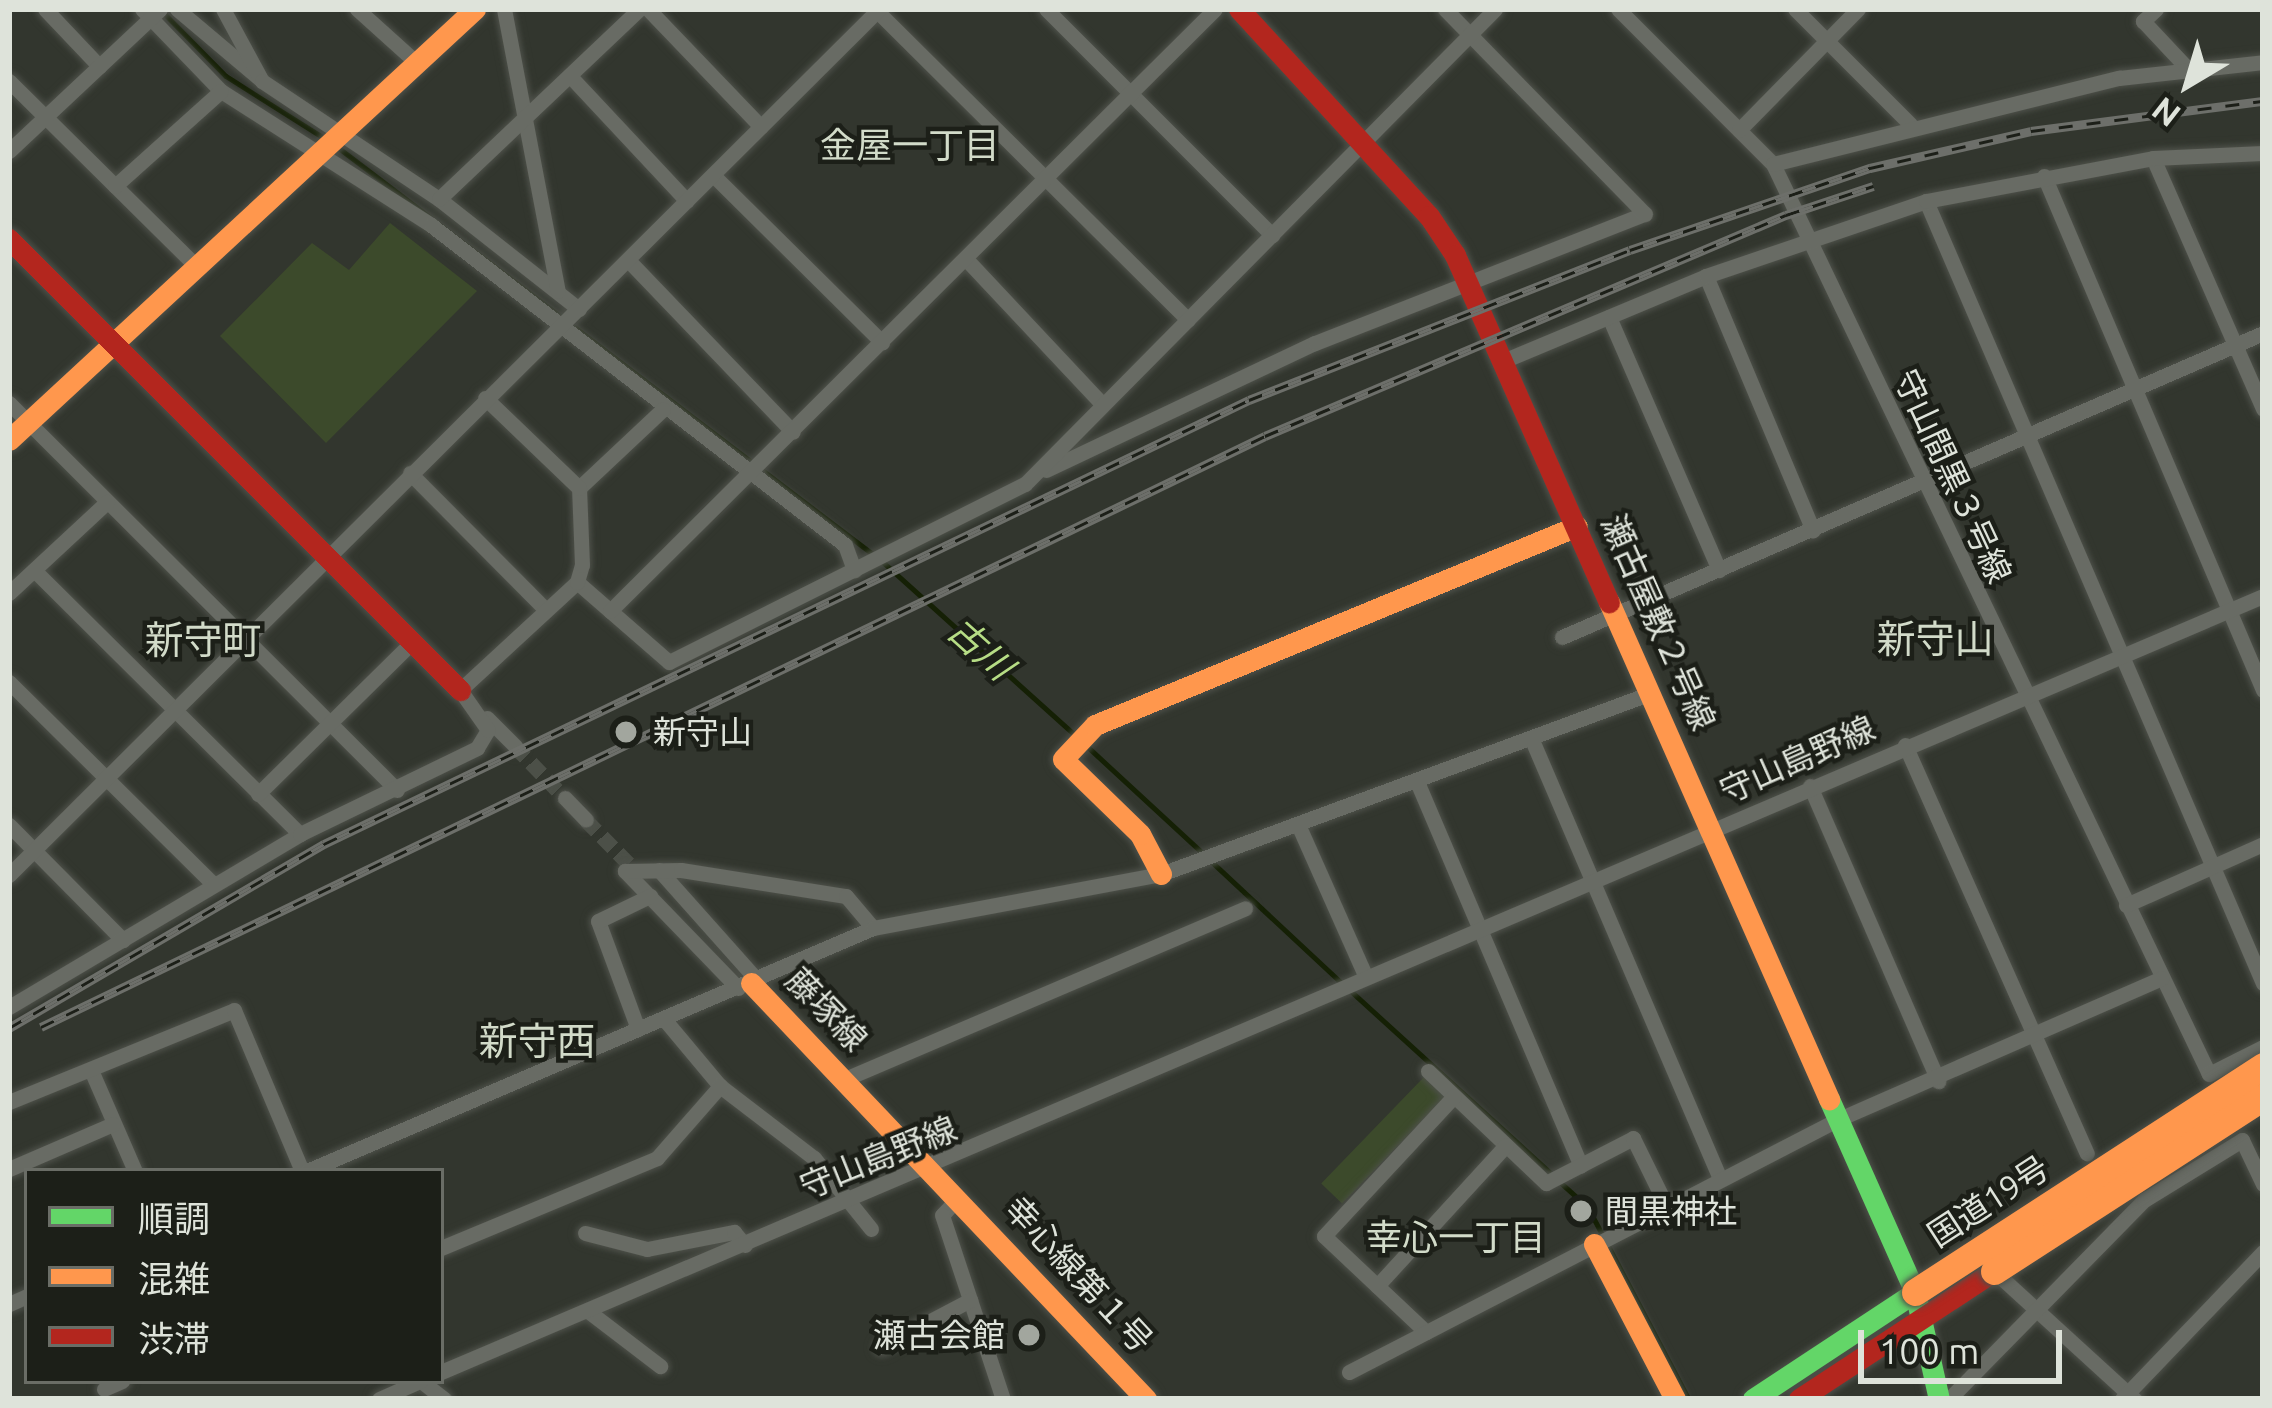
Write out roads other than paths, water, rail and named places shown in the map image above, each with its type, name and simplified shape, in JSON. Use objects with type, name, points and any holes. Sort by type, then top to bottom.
[{"type":"main road","points":[[15,422],[114,344],[475,9]]},
{"type":"main road","name":"瀬古屋敷２号線","points":[[1240,9],[1429,216],[1468,284],[1915,1292],[1939,1399]]},
{"type":"main road","points":[[9,239],[460,689]]},
{"type":"main road","points":[[1161,874],[1140,834],[1063,759],[1095,725],[1577,526]]},
{"type":"main road","name":"藤塚線","points":[[749,984],[930,1170],[950,1206]]},
{"type":"main road","name":"国道19号","points":[[1753,1399],[2263,1066]]},
{"type":"main road","name":"国道19号","points":[[1799,1399],[2263,1097]]},
{"type":"main road","name":"幸心線第１号","points":[[950,1206],[1146,1399]]},
{"type":"main road","points":[[1601,1240],[1675,1399]]},
{"type":"street","points":[[45,9],[99,66]]},
{"type":"street","points":[[177,9],[330,144],[559,328],[845,545],[859,568]]},
{"type":"street","points":[[223,9],[262,81]]},
{"type":"street","points":[[357,9],[417,63]]},
{"type":"street","points":[[504,9],[558,291]]},
{"type":"street","points":[[440,199],[644,9],[760,128]]},
{"type":"street","points":[[1046,9],[1272,235]]},
{"type":"street","points":[[610,611],[1215,9]]},
{"type":"street","points":[[663,409],[579,488],[578,582],[669,662],[859,568],[896,555],[1033,476],[1315,343],[1645,214],[1445,9]]},
{"type":"street","points":[[1033,476],[1495,9]]},
{"type":"street","name":"守山間黒３号線","points":[[1618,9],[1773,164],[2209,1074],[2263,1047]]},
{"type":"street","points":[[1796,9],[1910,124]]},
{"type":"street","points":[[1739,130],[1858,9]]},
{"type":"street","points":[[2156,9],[2143,21],[2187,68]]},
{"type":"street","points":[[9,875],[877,10],[1188,320]]},
{"type":"street","points":[[9,151],[151,12],[221,91],[440,199],[579,309]]},
{"type":"street","points":[[1773,164],[1910,124],[2187,68],[2263,62]]},
{"type":"street","points":[[570,76],[687,201]]},
{"type":"street","points":[[9,81],[196,267]]},
{"type":"street","points":[[115,187],[221,91]]},
{"type":"street","points":[[1503,362],[1706,276],[1809,237],[1926,201],[2153,158],[2263,153]]},
{"type":"street","points":[[2153,158],[2263,409]]},
{"type":"street","points":[[713,175],[882,342]]},
{"type":"street","points":[[2044,176],[2263,689]]},
{"type":"street","points":[[1926,201],[2263,982]]},
{"type":"street","points":[[628,260],[793,432]]},
{"type":"street","points":[[966,260],[1103,405]]},
{"type":"street","points":[[1706,276],[1814,530]]},
{"type":"street","points":[[1609,317],[1719,569]]},
{"type":"street","points":[[1562,638],[2263,333]]},
{"type":"street","points":[[485,398],[579,488]]},
{"type":"street","points":[[15,422],[107,502],[397,790]]},
{"type":"street","points":[[410,472],[543,607]]},
{"type":"street","points":[[9,593],[107,502]]},
{"type":"street","points":[[34,570],[300,835]]},
{"type":"street","points":[[460,689],[543,607],[578,582]]},
{"type":"street","name":"守山島野線","points":[[444,1371],[930,1170],[1338,996],[1362,980],[1479,928],[2263,596]]},
{"type":"street","points":[[258,794],[412,642]]},
{"type":"street","points":[[9,682],[213,884]]},
{"type":"street","points":[[460,689],[514,746]]},
{"type":"street","points":[[9,1007],[300,835],[477,748],[488,730],[460,689]]},
{"type":"street","points":[[311,1168],[873,928],[1161,874],[1300,829],[1652,693]]},
{"type":"street","points":[[1532,740],[1720,1179]]},
{"type":"street","points":[[1905,745],[2087,1153]]},
{"type":"street","points":[[1418,784],[1581,1166]]},
{"type":"street","points":[[1810,786],[1938,1081]]},
{"type":"street","points":[[565,798],[586,820]]},
{"type":"street","points":[[9,825],[124,940]]},
{"type":"street","points":[[1300,829],[1362,980]]},
{"type":"street","points":[[2126,905],[2263,844]]},
{"type":"street","points":[[749,984],[625,872],[659,870],[846,896],[873,928]]},
{"type":"street","points":[[659,870],[749,984]]},
{"type":"street","name":"藤塚線","points":[[641,876],[749,984]]},
{"type":"street","points":[[638,1029],[598,921],[650,896]]},
{"type":"street","points":[[845,1079],[1245,908]]},
{"type":"street","points":[[1349,1372],[1839,1119],[1938,1081],[2162,979]]},
{"type":"street","points":[[9,1102],[234,1010],[303,1168]]},
{"type":"street","points":[[664,1019],[719,1086],[853,1198],[872,1229]]},
{"type":"street","points":[[91,1070],[134,1168]]},
{"type":"street","points":[[1428,1071],[1546,1183],[1633,1138],[1666,1207]]},
{"type":"street","points":[[444,1247],[657,1158],[719,1086]]},
{"type":"street","points":[[1426,1332],[1324,1236],[1454,1096]]},
{"type":"street","points":[[9,1169],[113,1124]]},
{"type":"street","points":[[1949,1399],[2144,1200],[2242,1140],[2263,1184]]},
{"type":"street","points":[[1377,1286],[1506,1145]]},
{"type":"street","points":[[950,1206],[970,1300],[1003,1399]]},
{"type":"street","points":[[585,1233],[647,1249],[734,1232],[745,1245]]},
{"type":"street","points":[[1994,1271],[2128,1397],[2263,1252]]},
{"type":"street","points":[[881,1347],[970,1300]]},
{"type":"street","points":[[588,1311],[660,1366]]},
{"type":"street","points":[[379,1399],[414,1384]]},
{"type":"waterway","name":"古川","points":[[164,13],[226,76],[324,138]]},
{"type":"waterway","name":"古川","points":[[339,148],[874,555]]},
{"type":"waterway","name":"古川","points":[[883,562],[1075,735]]},
{"type":"waterway","name":"古川","points":[[1088,747],[1203,853]]},
{"type":"waterway","name":"古川","points":[[1211,861],[1343,984]]},
{"type":"waterway","name":"古川","points":[[1352,992],[1552,1174]]},
{"type":"waterway","name":"古川","points":[[1560,1182],[1588,1207],[1689,1399]]},
{"type":"tunnel","points":[[515,746],[565,798]]},
{"type":"tunnel","points":[[586,820],[641,876]]},
{"type":"railway","points":[[9,1028],[324,844],[1249,400],[1630,250],[1870,168],[2031,131],[2263,101]]},
{"type":"railway","points":[[41,1027],[1265,436],[1786,215],[1873,186]]},
{"type":"place","name":"新守山","points":[[626,732]]},
{"type":"place","name":"間黒神社","points":[[1581,1211]]},
{"type":"place","name":"瀬古会館","points":[[1029,1335]]},
{"type":"district","name":"金屋一丁目","points":[[910,145]]},
{"type":"district","name":"新守山","points":[[1935,639]]},
{"type":"district","name":"新守町","points":[[203,640]]},
{"type":"district","name":"新守西","points":[[537,1041]]},
{"type":"district","name":"幸心一丁目","points":[[1456,1237]]}]
